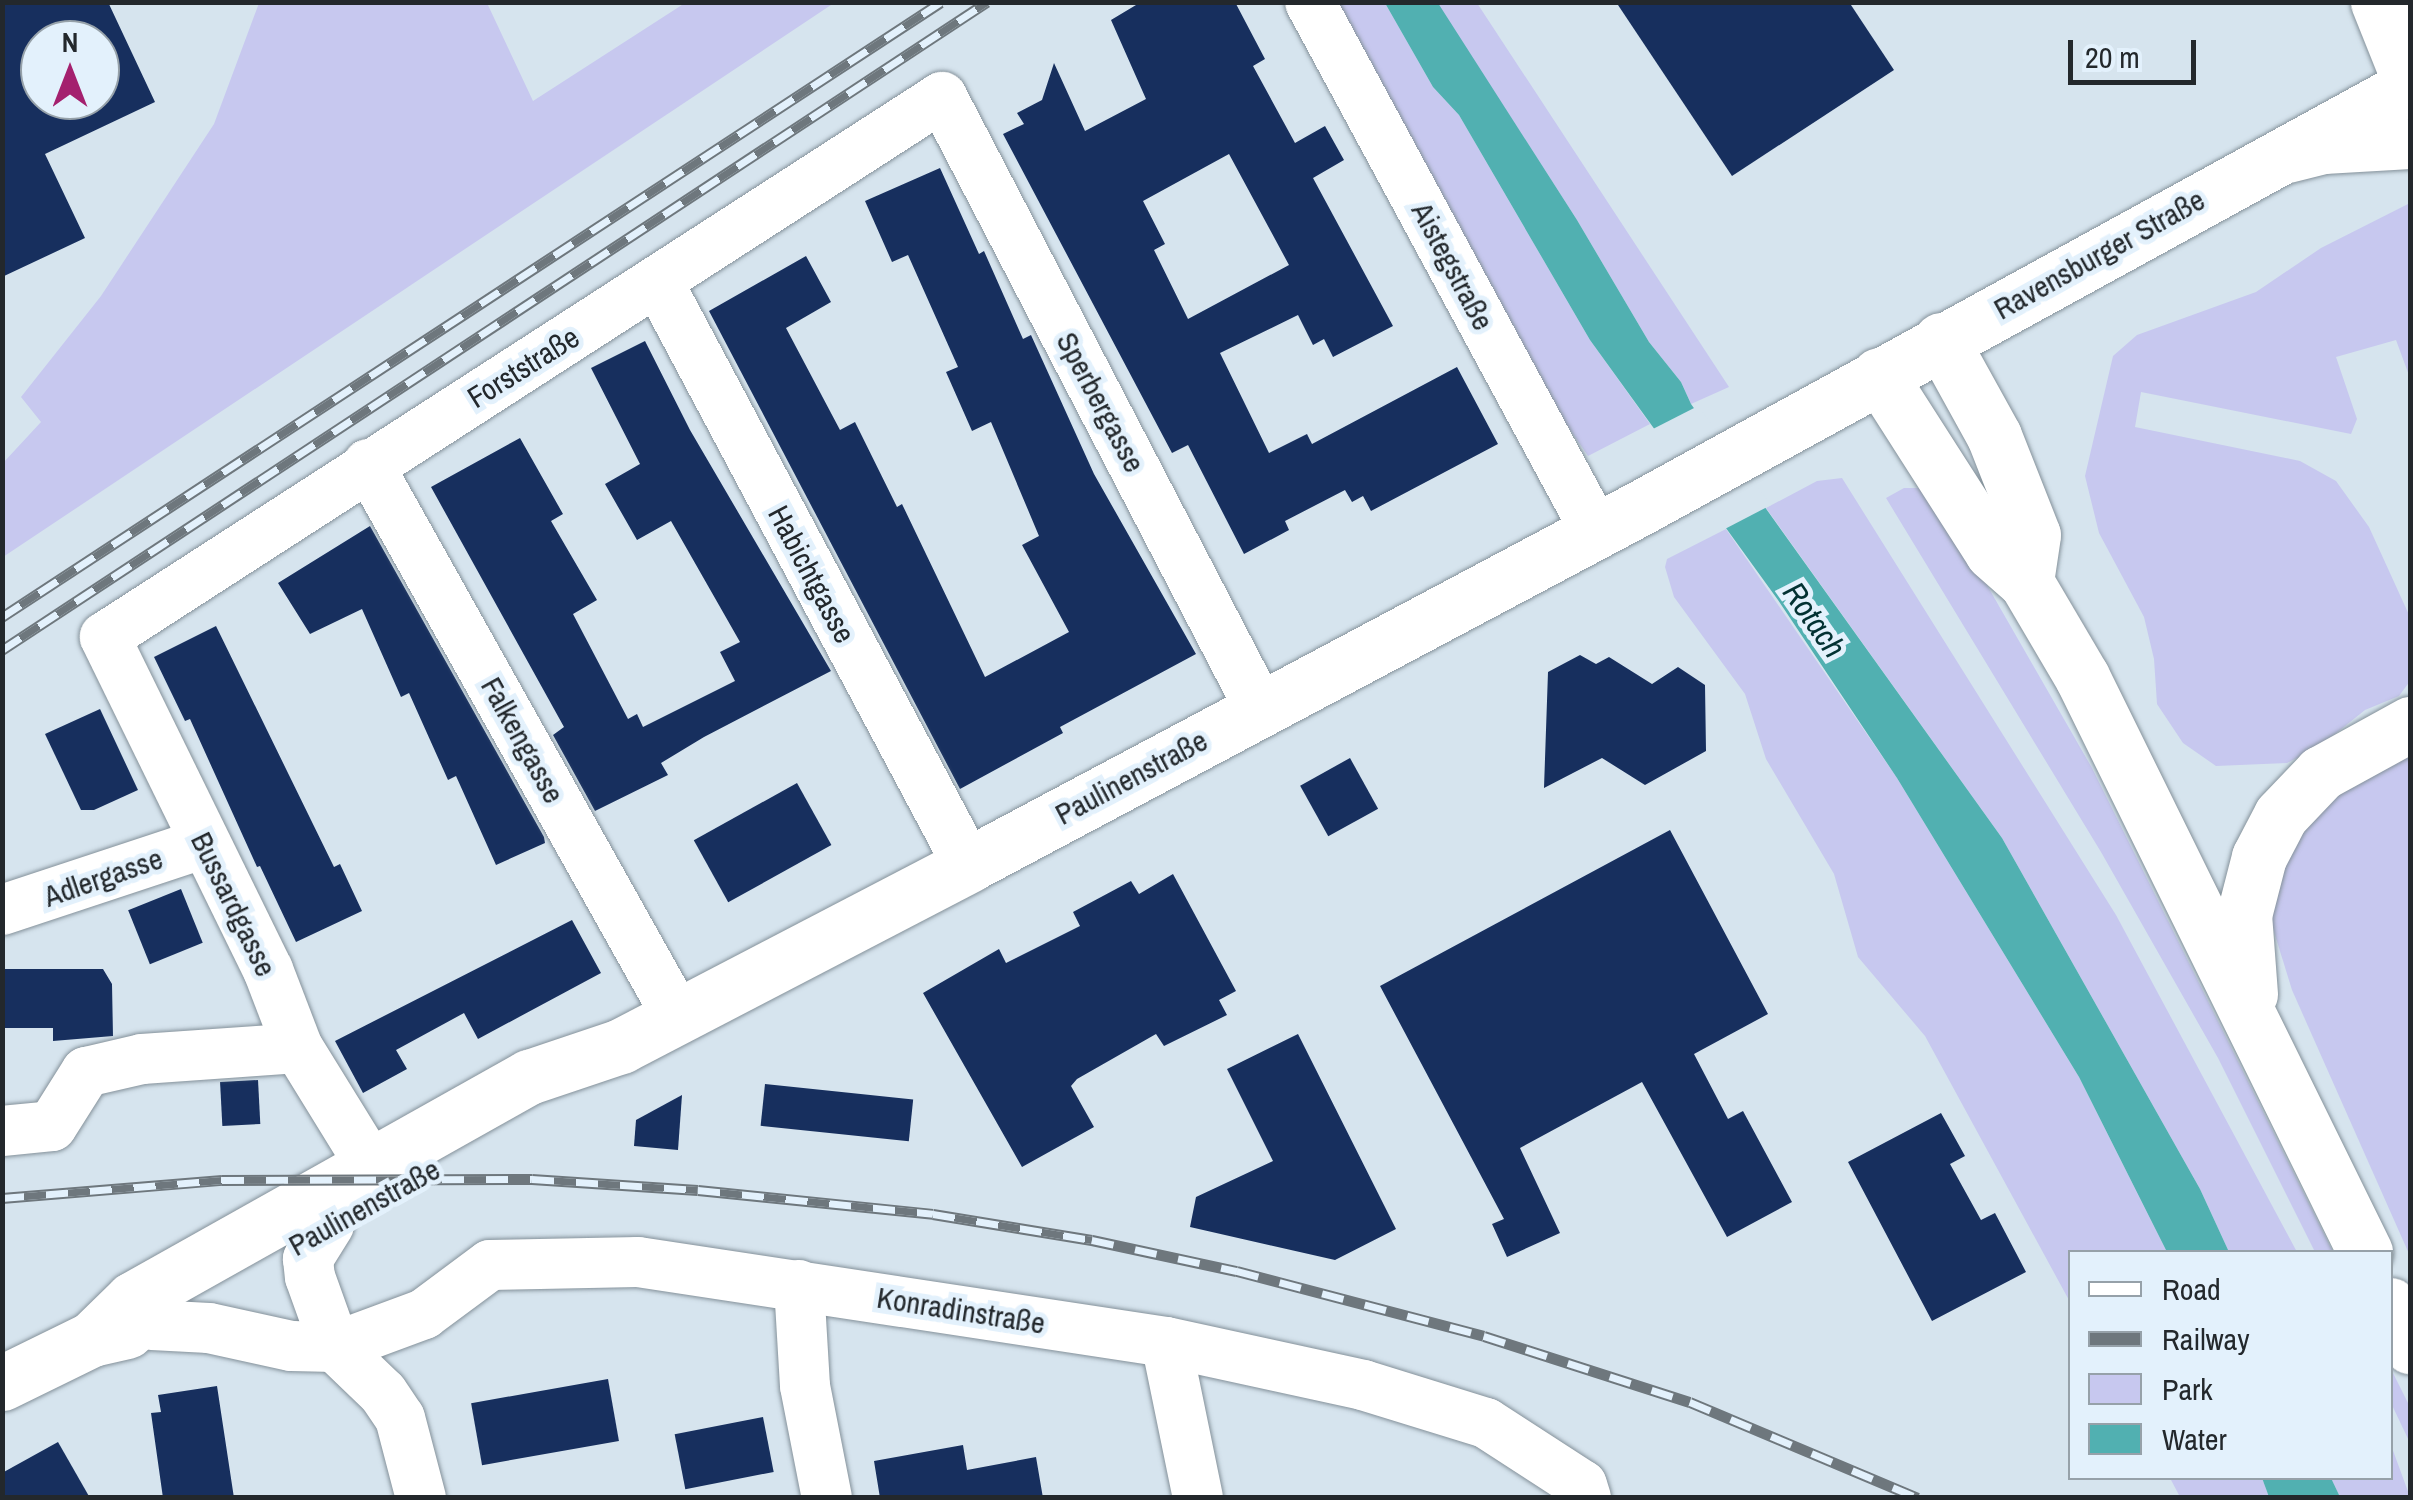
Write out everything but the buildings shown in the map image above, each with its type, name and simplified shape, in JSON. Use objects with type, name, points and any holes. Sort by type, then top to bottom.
[{"type":"main road","points":[[2378,2],[2410,84]]},
{"type":"main road","name":"Ravensburger Straße","points":[[1618,519],[2410,84]]},
{"type":"main road","points":[[1941,340],[1994,436],[2033,535],[2026,582]]},
{"type":"main road","points":[[1879,375],[1992,552],[2026,582],[2082,677],[2364,1250]]},
{"type":"main road","name":"Paulinenstraße","points":[[92,1339],[133,1298],[529,1077],[621,1046],[1618,519]]},
{"type":"main road","points":[[2254,1027],[2244,915],[2259,857],[2280,815],[2321,773],[2410,724]]},
{"type":"main road","name":"Paulinenstraße","points":[[2,1383],[92,1339],[152,1325],[328,1225],[379,1202],[550,1102],[621,1046]]},
{"type":"main road","points":[[2393,1311],[2410,1346]]},
{"type":"street","name":"Aistegstraße","points":[[1310,2],[1618,519]]},
{"type":"street","name":"Forststraße","points":[[105,637],[942,97]]},
{"type":"street","name":"Sperbergasse","points":[[942,97],[1258,707]]},
{"type":"street","points":[[2264,164],[2324,149],[2410,144]]},
{"type":"street","name":"Habichtgasse","points":[[658,282],[968,865]]},
{"type":"street","name":"Falkengasse","points":[[368,464],[677,1016]]},
{"type":"street","name":"Bussardgasse","points":[[105,637],[268,970],[298,1048],[372,1166]]},
{"type":"street","name":"Adlergasse","points":[[2,910],[204,843]]},
{"type":"street","points":[[2,1131],[52,1126],[86,1072],[142,1059],[298,1048]]},
{"type":"street","points":[[328,1225],[308,1259],[310,1277],[335,1347],[384,1392],[400,1418],[420,1498]]},
{"type":"street","name":"Konradinstraße","points":[[335,1347],[424,1314],[490,1265],[638,1262],[1166,1342],[1363,1386],[1486,1422],[1584,1491]]},
{"type":"street","points":[[800,1285],[805,1386],[827,1498]]},
{"type":"street","points":[[152,1325],[209,1328],[291,1346],[335,1347]]},
{"type":"street","points":[[1166,1342],[1198,1498]]},
{"type":"green space","points":[[259,3],[487,3],[533,101],[685,3],[834,3],[3,557],[3,463],[41,422],[21,397],[101,296],[214,124]]},
{"type":"green space","points":[[1323,3],[1385,3],[1433,87],[1459,115],[1590,340],[1650,424],[1588,456],[1547,396]]},
{"type":"green space","points":[[1437,3],[1477,3],[1729,387],[1691,404],[1681,382],[1649,342],[1577,220]]},
{"type":"green space","points":[[2410,203],[2410,378],[2396,340],[2336,357],[2357,419],[2351,434],[2141,392],[2135,427],[2300,461],[2336,481],[2369,527],[2410,617],[2410,681],[2399,696],[2365,710],[2320,746],[2287,763],[2216,766],[2183,743],[2157,704],[2154,659],[2144,617],[2099,533],[2085,476],[2113,356],[2137,335],[2256,292],[2321,248]]},
{"type":"green space","points":[[1842,478],[2116,915],[2296,1250],[2228,1250],[2200,1189],[2002,838],[1766,508],[1817,481]]},
{"type":"green space","points":[[1904,488],[1926,488],[1937,498],[2092,768],[2332,1250],[2314,1250],[2218,1058],[2101,852],[1886,498]]},
{"type":"green space","points":[[1726,529],[1897,778],[2079,1077],[2166,1250],[2068,1250],[2068,1298],[1925,1036],[1858,957],[1834,874],[1766,759],[1745,694],[1674,597],[1665,567],[1667,559]]},
{"type":"green space","points":[[2410,747],[2410,1256],[2292,990],[2271,922],[2287,852],[2316,813],[2372,766]]},
{"type":"green space","points":[[2393,1373],[2410,1407],[2410,1443],[2393,1407]]},
{"type":"green space","points":[[2393,1450],[2410,1497],[2340,1497],[2332,1480],[2393,1480]]},
{"type":"green space","points":[[2171,1480],[2263,1480],[2269,1497],[2180,1497]]},
{"type":"water","name":"Rotach","points":[[1385,3],[1438,3],[1577,220],[1649,342],[2002,838],[2200,1189],[2228,1250],[2166,1250],[2079,1077],[1897,778],[1778,600],[1590,340],[1459,115],[1433,87]]},
{"type":"water","points":[[2263,1480],[2332,1480],[2340,1497],[2269,1497]]},
{"type":"pier","points":[[1698,406],[1771,505],[1721,531],[1649,431]]},
{"type":"railway","points":[[2,617],[941,2]]},
{"type":"railway","points":[[2,650],[987,2]]},
{"type":"railway","points":[[2,1198],[222,1180],[532,1179],[698,1190],[933,1214],[1092,1240],[1237,1271],[1484,1336],[1690,1402],[1918,1498]]}]
